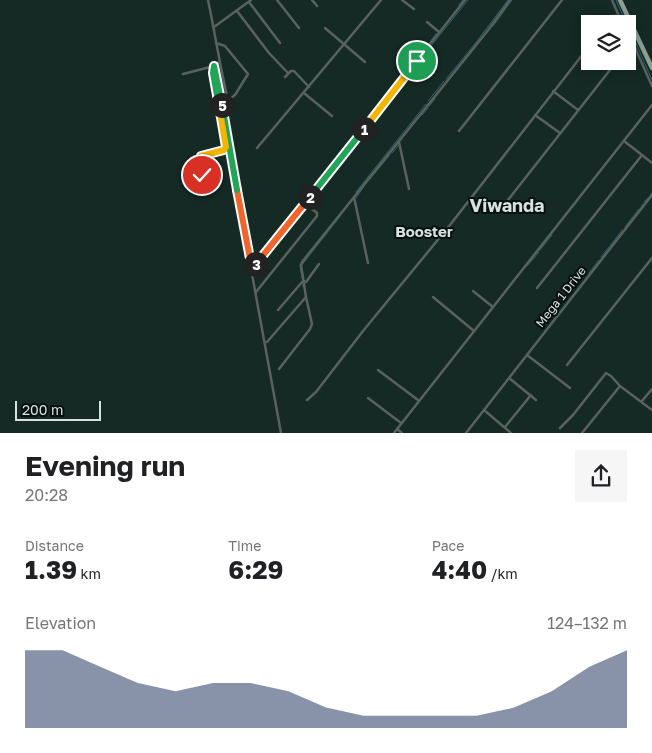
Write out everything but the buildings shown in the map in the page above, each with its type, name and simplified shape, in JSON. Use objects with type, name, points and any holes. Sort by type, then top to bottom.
[{"type":"main road","points":[[620,0],[627,15]]},
{"type":"main road","points":[[637,38],[651,66]]},
{"type":"street","points":[[208,0],[219,62],[228,100],[235,94],[248,74],[225,46],[216,43]]},
{"type":"street","points":[[277,0],[299,28]]},
{"type":"street","points":[[312,0],[317,6]]},
{"type":"street","points":[[257,148],[381,0]]},
{"type":"street","points":[[402,0],[414,9]]},
{"type":"street","points":[[252,269],[465,0]]},
{"type":"street","points":[[279,369],[312,324],[303,281],[303,262],[510,0]]},
{"type":"street","points":[[459,131],[562,0]]},
{"type":"street","points":[[612,0],[619,15]]},
{"type":"street","points":[[214,28],[251,1],[280,44]]},
{"type":"street","points":[[237,11],[268,53],[288,73]]},
{"type":"street","points":[[427,22],[440,33]]},
{"type":"street","points":[[325,28],[365,62]]},
{"type":"street","points":[[636,51],[652,86]]},
{"type":"street","points":[[307,400],[316,392],[358,337],[402,285],[581,56]]},
{"type":"street","points":[[184,74],[214,66],[219,62]]},
{"type":"street","points":[[202,175],[201,156],[224,150],[226,147],[213,73],[214,66]]},
{"type":"street","points":[[214,66],[280,433]]},
{"type":"street","points":[[504,205],[610,70]]},
{"type":"street","points":[[285,77],[288,73],[294,71],[309,87]]},
{"type":"street","points":[[553,91],[578,110]]},
{"type":"street","points":[[304,93],[332,116]]},
{"type":"street","points":[[394,433],[418,400],[652,105]]},
{"type":"street","points":[[535,115],[560,133]]},
{"type":"street","points":[[624,141],[652,163]]},
{"type":"street","points":[[399,142],[408,189]]},
{"type":"street","points":[[537,288],[642,155]]},
{"type":"street","name":"Mega 1 Drive","points":[[466,433],[652,195]]},
{"type":"street","points":[[354,197],[368,263]]},
{"type":"street","points":[[256,292],[317,216],[317,213],[305,203]]},
{"type":"street","points":[[567,366],[652,258]]},
{"type":"street","points":[[278,310],[303,281],[306,282],[319,264]]},
{"type":"street","points":[[473,291],[493,307]]},
{"type":"street","points":[[267,342],[306,297]]},
{"type":"street","points":[[433,297],[474,331]]},
{"type":"street","points":[[527,355],[570,388]]},
{"type":"street","points":[[378,370],[418,400]]},
{"type":"street","points":[[560,428],[573,415],[606,373],[652,410]]},
{"type":"street","points":[[509,378],[536,400]]},
{"type":"street","points":[[582,433],[620,386]]},
{"type":"street","points":[[642,402],[652,389]]},
{"type":"street","points":[[505,433],[506,428],[531,395]]},
{"type":"street","points":[[368,398],[401,423]]},
{"type":"street","points":[[484,410],[511,433]]},
{"type":"street","points":[[397,429],[402,433]]},
{"type":"waterway","points":[[459,5],[463,0]]},
{"type":"waterway","points":[[422,57],[468,0]]},
{"type":"waterway","points":[[446,79],[508,0]]},
{"type":"waterway","points":[[493,26],[512,0]]},
{"type":"waterway","points":[[616,0],[623,15]]},
{"type":"waterway","points":[[411,67],[436,34]]},
{"type":"waterway","points":[[636,43],[652,80]]},
{"type":"waterway","points":[[416,64],[420,59]]},
{"type":"waterway","points":[[410,73],[415,66]]},
{"type":"waterway","points":[[399,87],[408,75]]},
{"type":"waterway","points":[[428,101],[444,81]]},
{"type":"waterway","points":[[391,98],[397,89]]},
{"type":"waterway","points":[[357,141],[390,99]]},
{"type":"waterway","points":[[429,106],[435,99]]},
{"type":"waterway","points":[[356,192],[426,104]]},
{"type":"waterway","points":[[422,115],[428,108]]},
{"type":"waterway","points":[[392,153],[398,146]]},
{"type":"waterway","points":[[334,169],[351,148]]},
{"type":"waterway","points":[[374,174],[389,156]]},
{"type":"waterway","points":[[324,181],[332,171]]},
{"type":"waterway","points":[[370,179],[373,175]]},
{"type":"waterway","points":[[356,198],[367,182]]},
{"type":"waterway","points":[[319,187],[323,183]]},
{"type":"waterway","points":[[312,196],[318,189]]},
{"type":"waterway","points":[[644,202],[649,197]]},
{"type":"waterway","points":[[307,202],[310,198]]},
{"type":"waterway","points":[[292,223],[305,205]]},
{"type":"waterway","points":[[625,227],[639,209]]},
{"type":"waterway","points":[[305,261],[341,215]]},
{"type":"waterway","points":[[280,238],[290,225]]},
{"type":"waterway","points":[[610,246],[622,230]]},
{"type":"waterway","points":[[540,250],[552,235]]},
{"type":"waterway","points":[[267,254],[277,242]]},
{"type":"waterway","points":[[601,257],[609,247]]},
{"type":"waterway","points":[[527,266],[539,252]]},
{"type":"waterway","points":[[259,263],[266,255]]},
{"type":"waterway","points":[[300,264],[303,259]]},
{"type":"waterway","points":[[253,265],[257,260]]},
{"type":"waterway","points":[[589,273],[599,260]]},
{"type":"waterway","points":[[300,266],[302,278]]},
{"type":"district","name":"Viwanda","points":[[507,206]]},
{"type":"district","name":"Booster","points":[[424,232]]},
{"type":"route","points":[[202,175],[200,157],[202,154],[224,150],[226,147],[213,73],[214,66],[252,269],[417,61]]}]
